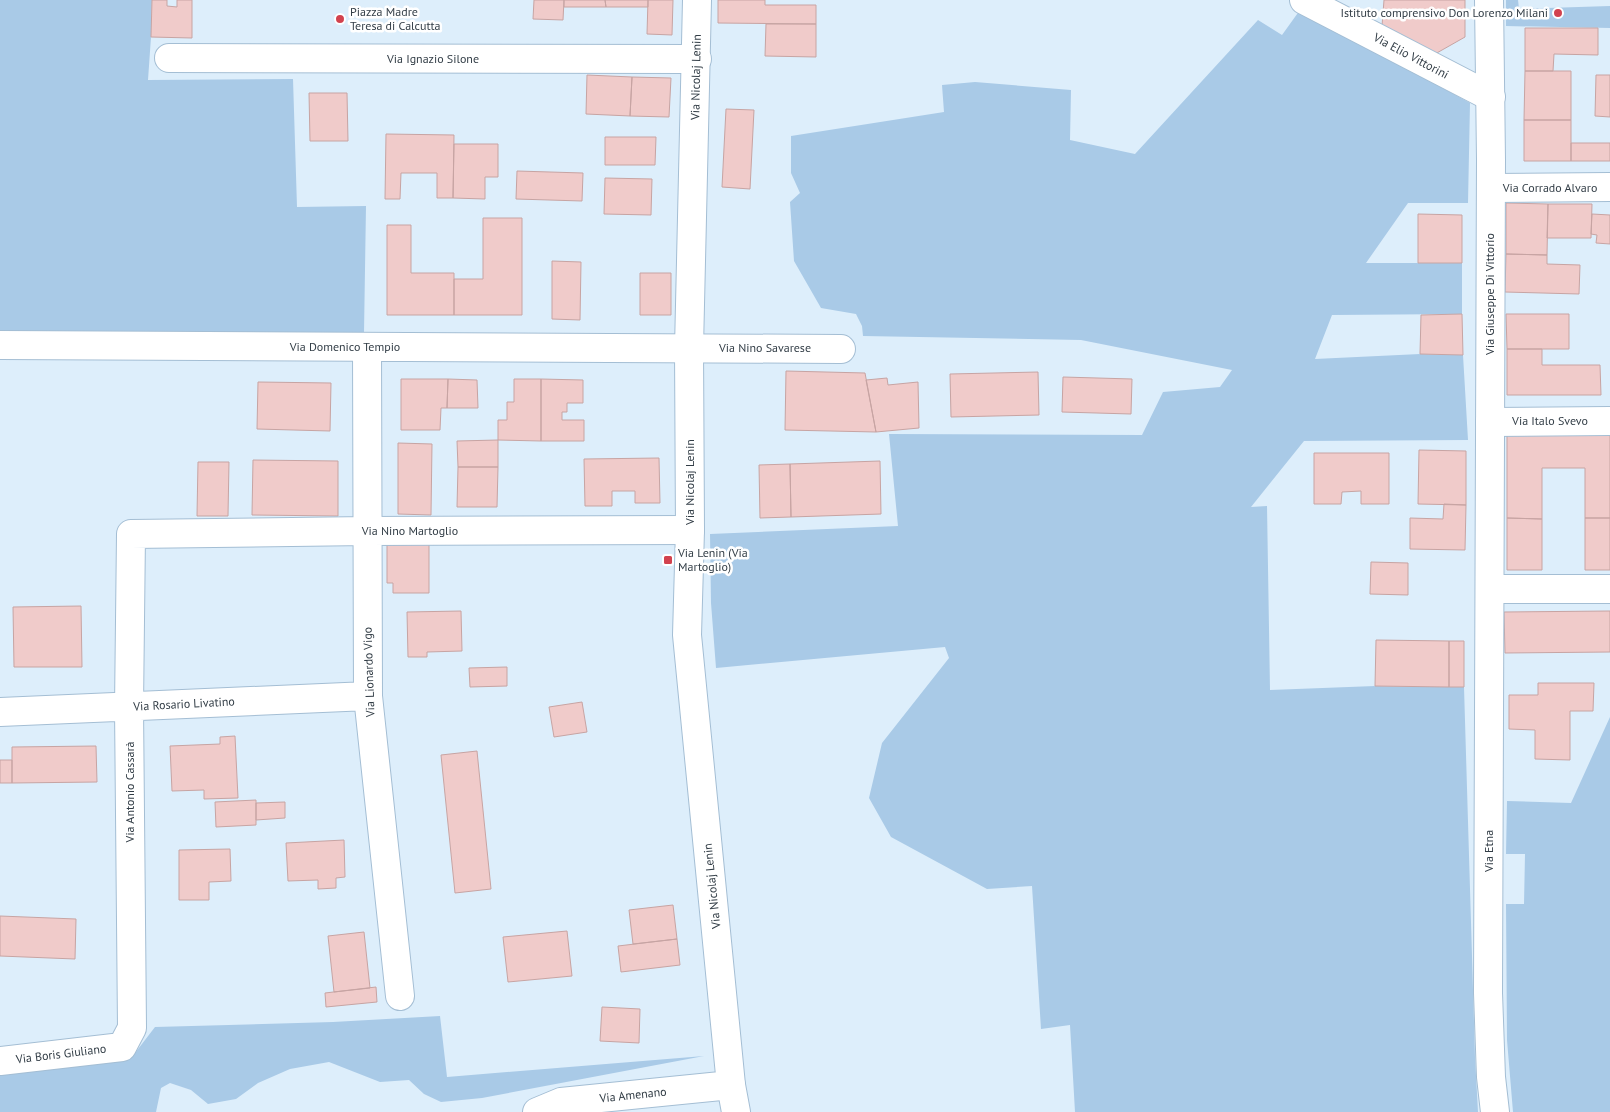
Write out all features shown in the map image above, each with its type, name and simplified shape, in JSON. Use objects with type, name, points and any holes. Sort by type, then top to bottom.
[{"type":"street","name":"Via Nicolaj Lenin","points":[[697,0],[690,348],[690,530],[687,635],[731,1085],[736,1112]]},
{"type":"street","name":"Via Elio Vittorini","points":[[1304,0],[1491,97]]},
{"type":"street","name":"Via Giuseppe Di Vittorio","points":[[1489,0],[1491,97],[1490,589]]},
{"type":"street","name":"Via Ignazio Silone","points":[[169,58],[697,59]]},
{"type":"street","name":"Via Corrado Alvaro","points":[[1491,188],[1610,187]]},
{"type":"street","name":"Via Domenico Tempio","points":[[0,345],[690,348]]},
{"type":"street","name":"Via Lionardo Vigo","points":[[367,347],[368,696],[400,996]]},
{"type":"street","name":"Via Nino Savarese","points":[[690,348],[841,349]]},
{"type":"street","name":"Via Italo Svevo","points":[[1490,422],[1610,421]]},
{"type":"street","name":"Via Nino Martoglio","points":[[131,534],[690,530]]},
{"type":"street","name":"Via Antonio Cassarà","points":[[122,1047],[132,1028],[129,707],[131,534]]},
{"type":"street","points":[[1490,589],[1610,589]]},
{"type":"street","name":"Via Etna","points":[[1490,589],[1488,993],[1491,1077],[1495,1112]]},
{"type":"street","name":"Via Rosario Livatino","points":[[0,712],[368,696]]},
{"type":"street","name":"Via Boris Giuliano","points":[[0,1061],[122,1047]]},
{"type":"street","name":"Via Amenano","points":[[537,1112],[561,1102],[731,1085]]},
{"type":"shaded area","points":[[0,0],[152,0],[148,80],[293,79],[297,207],[366,206],[364,333],[0,332]]},
{"type":"shaded area","name":"Istituto comprensivo Don Lorenzo Milani","points":[[1506,0],[1518,0],[1519,9],[1610,6],[1610,28],[1506,26]]},
{"type":"shaded area","points":[[1300,10],[1470,103],[1468,203],[1408,203],[1366,263],[1462,263],[1462,314],[1332,315],[1315,359],[1420,354],[1463,355],[1468,440],[1304,441],[1251,507],[1267,506],[1270,690],[1375,686],[1464,687],[1478,1112],[1075,1112],[1070,1025],[1041,1029],[1032,886],[987,889],[891,837],[869,798],[882,743],[949,658],[945,647],[716,668],[711,603],[710,534],[898,526],[889,434],[1142,435],[1163,392],[1220,387],[1232,370],[1081,340],[863,336],[862,326],[856,314],[821,308],[794,261],[790,202],[800,193],[791,173],[791,136],[944,112],[942,85],[975,82],[1071,90],[1070,140],[1135,154],[1258,20],[1282,35]]},
{"type":"shaded area","points":[[1610,717],[1610,1112],[1513,1112],[1507,1040],[1506,904],[1524,904],[1525,854],[1506,854],[1507,801],[1571,803]]},
{"type":"shaded area","points":[[440,1016],[447,1077],[704,1056],[482,1098],[441,1102],[424,1094],[409,1080],[380,1082],[329,1062],[290,1069],[258,1083],[236,1099],[208,1104],[191,1090],[170,1083],[161,1088],[156,1112],[0,1112],[0,1069],[135,1053],[155,1027],[333,1022]]},
{"type":"building","points":[[152,0],[167,0],[167,6],[177,7],[177,0],[192,0],[192,38],[151,37]]},
{"type":"building","points":[[534,0],[564,0],[563,20],[533,19]]},
{"type":"building","points":[[564,0],[605,0],[606,7],[564,7]]},
{"type":"building","points":[[605,0],[648,0],[648,7],[606,7]]},
{"type":"building","points":[[648,0],[673,0],[672,35],[647,34]]},
{"type":"building","points":[[718,0],[765,0],[765,5],[816,5],[816,24],[718,23]]},
{"type":"building","points":[[1384,0],[1465,0],[1465,37],[1435,54],[1382,26]]},
{"type":"building","points":[[766,24],[816,24],[816,57],[765,56]]},
{"type":"building","points":[[1525,28],[1598,28],[1598,55],[1554,54],[1553,71],[1525,71]]},
{"type":"building","points":[[1525,71],[1571,71],[1571,120],[1524,120]]},
{"type":"building","points":[[587,75],[632,77],[630,116],[586,114]]},
{"type":"building","points":[[1596,75],[1610,75],[1610,117],[1595,116]]},
{"type":"building","points":[[632,77],[671,78],[669,117],[630,116]]},
{"type":"building","points":[[309,93],[347,93],[348,141],[310,141]]},
{"type":"building","points":[[726,109],[754,110],[750,189],[722,187]]},
{"type":"building","points":[[1524,120],[1571,120],[1571,161],[1524,161]]},
{"type":"building","points":[[386,134],[454,135],[453,198],[437,198],[437,173],[401,173],[400,199],[385,199]]},
{"type":"building","points":[[605,137],[656,137],[655,165],[605,165]]},
{"type":"building","points":[[1571,143],[1610,143],[1610,161],[1571,161]]},
{"type":"building","points":[[454,144],[498,144],[498,177],[485,177],[485,199],[453,198]]},
{"type":"building","points":[[517,171],[583,173],[582,201],[516,199]]},
{"type":"building","points":[[605,178],[652,179],[651,215],[604,214]]},
{"type":"building","points":[[1506,203],[1548,204],[1547,255],[1506,254]]},
{"type":"building","points":[[1548,204],[1592,204],[1591,238],[1547,238]]},
{"type":"building","points":[[1418,214],[1462,215],[1462,263],[1418,263]]},
{"type":"building","points":[[1592,214],[1610,215],[1610,244],[1596,243],[1597,235],[1591,234]]},
{"type":"building","points":[[483,218],[522,218],[522,315],[454,315],[454,279],[483,279]]},
{"type":"building","points":[[387,225],[411,225],[411,273],[454,273],[454,315],[387,315]]},
{"type":"building","points":[[1506,254],[1547,255],[1547,264],[1580,265],[1579,294],[1505,292]]},
{"type":"building","points":[[552,261],[581,262],[580,320],[552,319]]},
{"type":"building","points":[[640,273],[671,273],[671,315],[640,315]]},
{"type":"building","points":[[1462,314],[1463,355],[1420,354],[1421,315]]},
{"type":"building","points":[[1506,314],[1569,314],[1569,349],[1507,349]]},
{"type":"building","points":[[1507,349],[1542,349],[1542,365],[1600,365],[1601,395],[1507,395]]},
{"type":"building","points":[[786,371],[865,373],[876,432],[785,430]]},
{"type":"building","points":[[1038,372],[1039,415],[951,417],[950,374]]},
{"type":"building","points":[[1063,377],[1132,379],[1131,414],[1062,412]]},
{"type":"building","points":[[887,378],[888,385],[918,382],[919,428],[876,432],[866,380]]},
{"type":"building","points":[[401,379],[448,379],[447,408],[441,408],[440,430],[401,430]]},
{"type":"building","points":[[448,379],[477,380],[478,408],[447,408]]},
{"type":"building","points":[[514,379],[541,379],[541,441],[498,440],[498,420],[507,420],[507,402],[514,402]]},
{"type":"building","points":[[541,379],[583,380],[583,403],[567,403],[567,412],[562,412],[562,420],[584,420],[584,441],[541,441]]},
{"type":"building","points":[[258,382],[331,383],[330,431],[257,429]]},
{"type":"building","points":[[1507,434],[1610,434],[1610,518],[1585,518],[1585,468],[1542,468],[1542,519],[1507,518]]},
{"type":"building","points":[[498,440],[498,467],[458,467],[457,441]]},
{"type":"building","points":[[398,443],[432,444],[431,515],[398,514]]},
{"type":"building","points":[[1419,450],[1466,451],[1466,505],[1418,504]]},
{"type":"building","points":[[1314,453],[1389,453],[1389,504],[1361,504],[1361,491],[1342,492],[1341,504],[1314,504]]},
{"type":"building","points":[[659,458],[660,503],[635,503],[635,491],[612,491],[612,506],[585,506],[584,459]]},
{"type":"building","points":[[253,460],[338,461],[338,516],[252,515]]},
{"type":"building","points":[[880,461],[881,514],[791,517],[790,464]]},
{"type":"building","points":[[198,462],[229,462],[228,516],[197,516]]},
{"type":"building","points":[[790,464],[791,517],[760,518],[759,465]]},
{"type":"building","points":[[458,467],[498,467],[497,507],[457,507]]},
{"type":"building","points":[[1444,504],[1466,505],[1465,550],[1410,549],[1410,518],[1443,519]]},
{"type":"building","points":[[1507,518],[1542,519],[1542,570],[1507,570]]},
{"type":"building","points":[[1585,518],[1610,518],[1610,570],[1585,570]]},
{"type":"building","points":[[429,544],[429,593],[393,593],[393,583],[387,583],[387,545]]},
{"type":"building","points":[[1371,562],[1408,563],[1408,595],[1370,594]]},
{"type":"building","points":[[81,606],[82,667],[14,667],[13,607]]},
{"type":"building","points":[[461,611],[462,651],[427,652],[427,657],[408,657],[407,612]]},
{"type":"building","points":[[1610,611],[1610,652],[1505,653],[1504,612]]},
{"type":"building","points":[[1376,640],[1449,641],[1449,687],[1375,686]]},
{"type":"building","points":[[1449,641],[1464,641],[1464,687],[1449,687]]},
{"type":"building","points":[[507,667],[507,686],[470,687],[469,668]]},
{"type":"building","points":[[1538,683],[1594,683],[1593,711],[1570,711],[1570,760],[1535,759],[1535,730],[1509,729],[1509,695],[1538,695]]},
{"type":"building","points":[[582,702],[587,732],[554,737],[549,707]]},
{"type":"building","points":[[235,736],[238,798],[204,799],[204,790],[172,791],[170,746],[220,744],[220,737]]},
{"type":"building","points":[[96,746],[97,782],[12,783],[12,747]]},
{"type":"building","points":[[477,751],[491,889],[455,893],[441,755]]},
{"type":"building","points":[[0,760],[12,760],[12,783],[0,783]]},
{"type":"building","points":[[256,800],[256,825],[216,827],[215,802]]},
{"type":"building","points":[[285,802],[285,818],[256,820],[256,803]]},
{"type":"building","points":[[344,840],[345,877],[336,878],[336,888],[318,889],[318,880],[288,881],[286,843]]},
{"type":"building","points":[[230,849],[231,881],[209,882],[209,900],[179,900],[179,850]]},
{"type":"building","points":[[673,905],[677,939],[633,944],[629,910]]},
{"type":"building","points":[[0,916],[76,919],[75,959],[0,956]]},
{"type":"building","points":[[567,931],[572,976],[508,982],[503,937]]},
{"type":"building","points":[[364,932],[370,988],[334,992],[328,936]]},
{"type":"building","points":[[677,939],[680,965],[621,972],[618,946]]},
{"type":"building","points":[[376,987],[377,1002],[326,1007],[325,993]]},
{"type":"building","points":[[602,1007],[640,1009],[639,1043],[600,1041]]},
{"type":"place","name":"Istituto comprensivo Don Lorenzo Milani","points":[[1558,13]]},
{"type":"place","name":"Piazza Madre Teresa di Calcutta","points":[[340,19]]},
{"type":"place","name":"Via Lenin (Via Martoglio)","points":[[668,560]]}]
